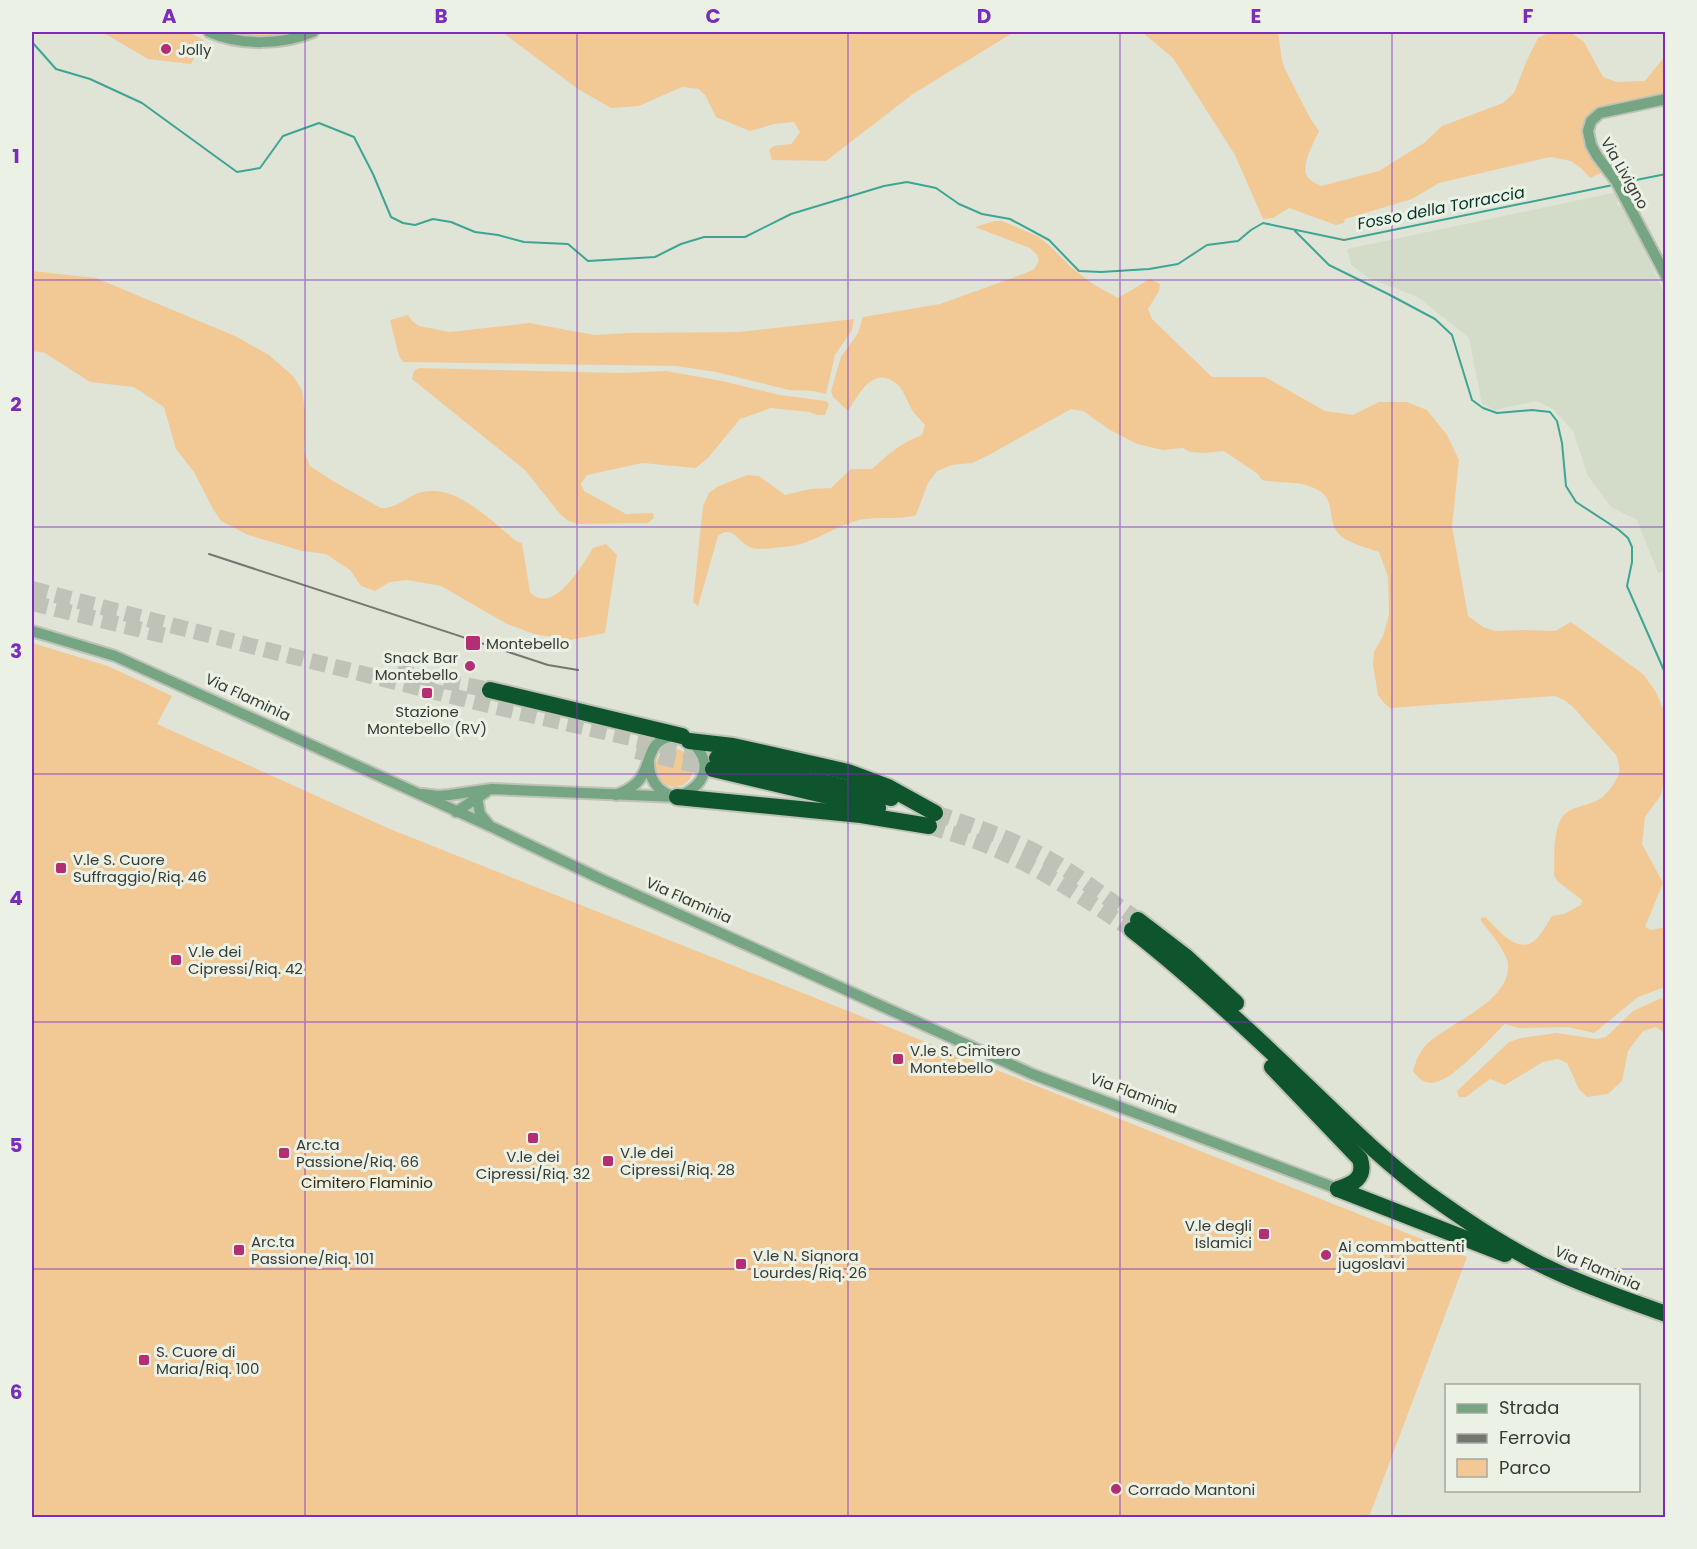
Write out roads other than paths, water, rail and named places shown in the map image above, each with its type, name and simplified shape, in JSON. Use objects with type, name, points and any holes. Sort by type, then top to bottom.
[{"type":"highway","points":[[490,690],[686,738],[733,746],[848,772],[888,787],[932,819]]},
{"type":"highway","points":[[715,764],[884,810],[932,819]]},
{"type":"highway","points":[[677,797],[861,815],[932,819]]},
{"type":"highway","name":"Via Flaminia","points":[[1665,1307],[1532,1249],[1478,1217],[1426,1179],[1375,1135],[1185,956],[1135,925],[1176,965],[1228,1010],[1371,1147],[1426,1192],[1480,1230],[1557,1272],[1611,1295],[1665,1314]]},
{"type":"highway","points":[[1228,1010],[1241,1032],[1360,1159],[1363,1167],[1360,1176],[1351,1185],[1338,1189]]},
{"type":"highway","points":[[1338,1189],[1543,1269],[1557,1272]]},
{"type":"street","points":[[209,32],[245,42],[287,39],[314,32]]},
{"type":"street","name":"Via Livigno","points":[[1665,99],[1600,113],[1589,124],[1588,137],[1597,156],[1616,181],[1665,276]]},
{"type":"street","name":"Via Flaminia","points":[[32,631],[115,656],[1032,1074],[1338,1189]]},
{"type":"street","points":[[416,794],[472,794],[492,789],[616,795],[677,797],[699,783],[705,771],[702,754],[686,738],[669,737],[661,740],[651,750],[645,772],[637,783],[616,795]]},
{"type":"street","points":[[649,760],[650,774],[655,784],[664,793],[677,797]]},
{"type":"street","points":[[453,810],[472,794]]},
{"type":"street","points":[[472,794],[480,814],[494,828]]},
{"type":"waterway","name":"Fosso della Torraccia","points":[[32,42],[56,69],[90,79],[142,103],[237,172],[260,168],[283,136],[319,123],[354,137],[391,217],[403,223],[415,225],[433,219],[451,222],[475,232],[524,242],[568,244],[588,261],[655,257],[681,244],[704,237],[745,237],[791,214],[884,186],[907,182],[936,188],[959,204],[982,214],[1010,219],[1049,240],[1079,271],[1101,272],[1149,269],[1178,264],[1207,245],[1238,241],[1263,223],[1344,240],[1613,185]]},
{"type":"waterway","name":"Fosso della Torraccia","points":[[1621,183],[1666,174]]},
{"type":"waterway","points":[[1295,231],[1329,265],[1435,319],[1452,335],[1472,400],[1483,408],[1497,413],[1532,410],[1550,412],[1557,421],[1562,443],[1566,486],[1576,502],[1619,530],[1628,538],[1632,547],[1632,562],[1627,586],[1666,675]]},
{"type":"tunnel","points":[[32,589],[492,706],[717,758]]},
{"type":"tunnel","points":[[32,603],[170,637]]},
{"type":"tunnel","points":[[397,672],[490,690]]},
{"type":"tunnel","points":[[636,751],[713,769]]},
{"type":"tunnel","points":[[935,813],[1000,836],[1038,853],[1076,876],[1138,920]]},
{"type":"tunnel","points":[[929,826],[979,842],[1031,866],[1132,930]]},
{"type":"railway","points":[[209,554],[548,665],[578,670]]},
{"type":"place","name":"Jolly","points":[[166,49]]},
{"type":"place","name":"Montebello","points":[[473,643]]},
{"type":"place","name":"Snack Bar Montebello","points":[[470,666]]},
{"type":"place","name":"Stazione Montebello (RV)","points":[[427,693]]},
{"type":"place","name":"V.le S. Cuore Suffraggio/Riq. 46","points":[[61,868]]},
{"type":"place","name":"V.le dei Cipressi/Riq. 42","points":[[176,960]]},
{"type":"place","name":"V.le S. Cimitero Montebello","points":[[898,1059]]},
{"type":"place","name":"V.le dei Cipressi/Riq. 32","points":[[533,1138]]},
{"type":"place","name":"Arc.ta Passione/Riq. 66","points":[[284,1153]]},
{"type":"place","name":"V.le dei Cipressi/Riq. 28","points":[[608,1161]]},
{"type":"place","name":"V.le degli Islamici","points":[[1264,1234]]},
{"type":"place","name":"Arc.ta Passione/Riq. 101","points":[[239,1250]]},
{"type":"place","name":"Ai commbattenti jugoslavi","points":[[1326,1255]]},
{"type":"place","name":"V.le N. Signora Lourdes/Riq. 26","points":[[741,1264]]},
{"type":"place","name":"S. Cuore di Maria/Riq. 100","points":[[144,1360]]},
{"type":"place","name":"Corrado Mantoni","points":[[1116,1489]]},
{"type":"park label","name":"Cimitero Flaminio","points":[[367,1182]]}]
